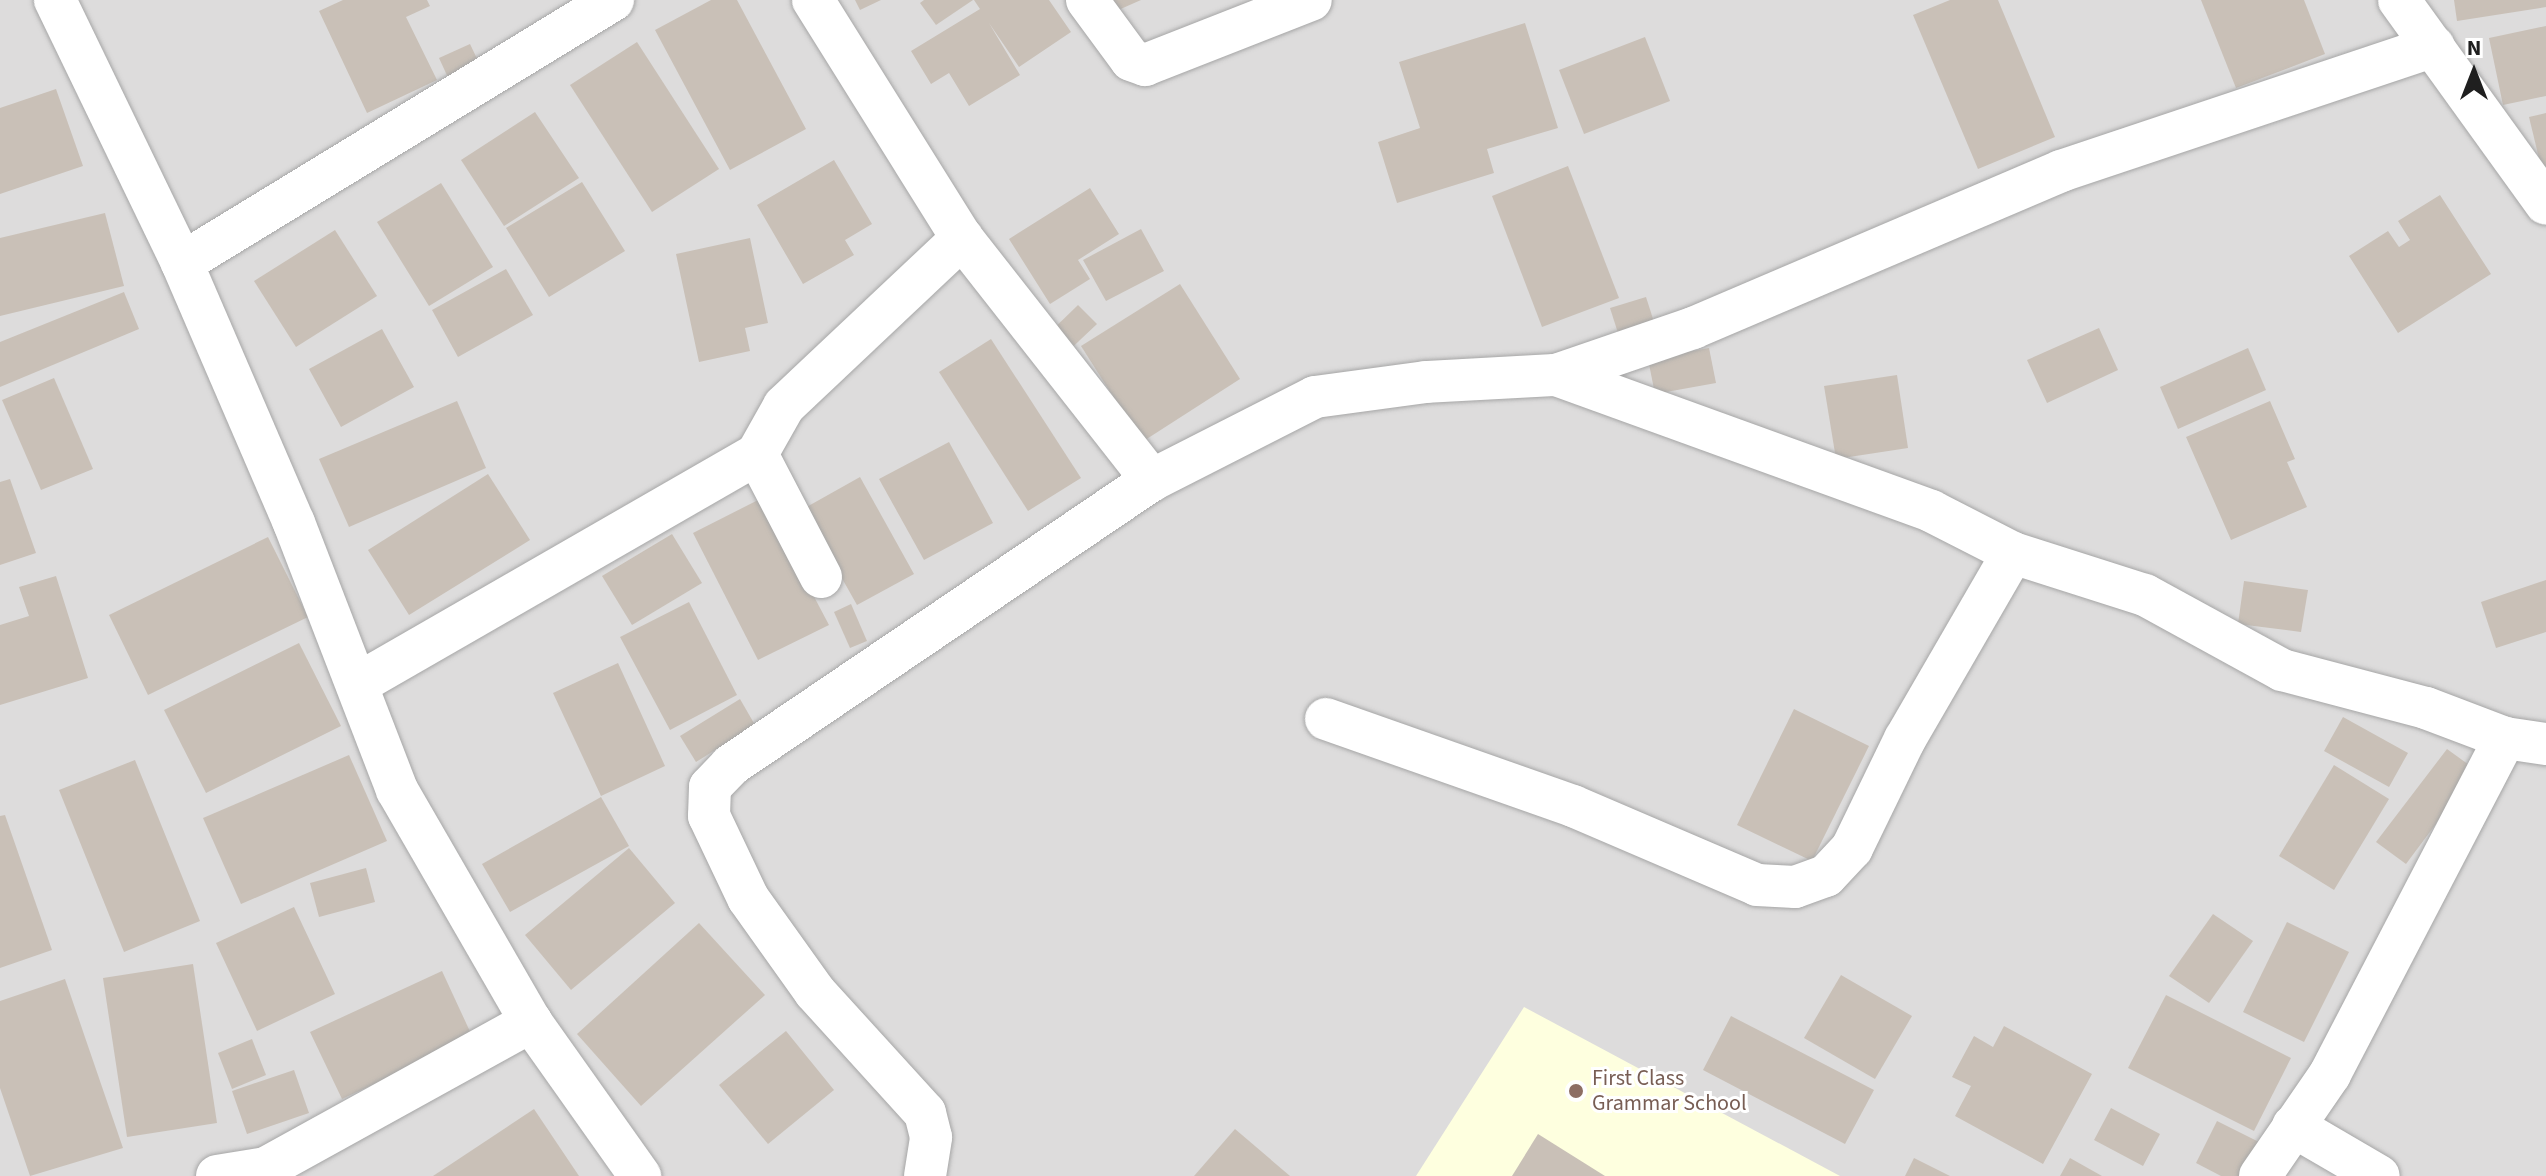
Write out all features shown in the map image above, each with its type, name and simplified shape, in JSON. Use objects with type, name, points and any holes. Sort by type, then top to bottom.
[{"type":"street","points":[[55,0],[182,263],[359,683],[397,790],[531,1022],[640,1176]]},
{"type":"street","points":[[182,263],[571,11],[613,0]]},
{"type":"street","points":[[813,0],[962,238],[1152,480]]},
{"type":"street","points":[[1087,0],[1131,60],[1145,65],[1311,0]]},
{"type":"street","points":[[2399,0],[2546,204]]},
{"type":"street","points":[[933,1172],[931,1137],[925,1113],[815,992],[748,898],[709,816],[710,787],[731,765],[1152,480],[1315,397],[1426,382],[1556,375],[1693,328],[2061,171],[2434,46]]},
{"type":"street","points":[[359,683],[757,454],[784,406],[962,238]]},
{"type":"street","points":[[1556,375],[1931,511],[2013,553],[2145,595],[2282,670],[2426,708],[2505,738],[2546,744]]},
{"type":"street","points":[[757,454],[821,577]]},
{"type":"street","points":[[1326,719],[1573,806],[1742,879],[1795,887],[1826,876],[1852,848],[1905,739],[2013,553]]},
{"type":"street","points":[[2260,1176],[2330,1074],[2505,738]]},
{"type":"street","points":[[217,1176],[266,1168],[531,1022]]},
{"type":"street","points":[[2293,1126],[2379,1176]]},
{"type":"shaded area","points":[[0,0],[2546,0],[2546,1176],[0,1176]]},
{"type":"shaded area","name":"First Class Grammar School","points":[[1524,1007],[1840,1176],[1416,1176]]},
{"type":"building","points":[[343,0],[427,0],[430,6],[406,17],[437,80],[367,113],[319,11]]},
{"type":"building","points":[[711,0],[737,0],[806,129],[730,170],[655,30]]},
{"type":"building","points":[[855,0],[881,0],[860,10]]},
{"type":"building","points":[[924,0],[973,0],[936,25],[920,3]]},
{"type":"building","points":[[974,0],[1049,0],[1071,32],[1019,67],[989,23],[1020,75],[969,106],[949,73],[931,84],[911,51],[980,9]]},
{"type":"building","points":[[1100,0],[1141,0],[1107,15]]},
{"type":"building","points":[[1950,0],[1998,0],[2055,137],[1978,169],[1913,15]]},
{"type":"building","points":[[2201,0],[2304,0],[2325,54],[2236,88]]},
{"type":"building","points":[[2454,0],[2546,0],[2546,7],[2457,21]]},
{"type":"building","points":[[1525,23],[1558,128],[1487,149],[1494,173],[1397,203],[1378,142],[1420,128],[1399,62]]},
{"type":"building","points":[[2546,26],[2546,96],[2503,105],[2489,38]]},
{"type":"building","points":[[1645,37],[1670,101],[1584,134],[1559,70]]},
{"type":"building","points":[[637,42],[719,169],[652,212],[570,85]]},
{"type":"building","points":[[470,44],[482,69],[451,84],[439,58]]},
{"type":"building","points":[[56,89],[83,166],[0,194],[0,108]]},
{"type":"building","points":[[535,112],[579,178],[504,226],[461,160]]},
{"type":"building","points":[[2546,113],[2546,183],[2545,183],[2529,117]]},
{"type":"building","points":[[834,160],[872,224],[845,240],[854,255],[803,284],[757,205]]},
{"type":"building","points":[[1568,166],[1619,298],[1542,327],[1492,196]]},
{"type":"building","points":[[582,182],[625,251],[549,297],[506,228]]},
{"type":"building","points":[[441,183],[493,267],[429,306],[377,222]]},
{"type":"building","points":[[1090,188],[1119,234],[1078,260],[1090,279],[1050,304],[1009,239]]},
{"type":"building","points":[[2440,195],[2491,274],[2398,333],[2349,256],[2388,231],[2399,247],[2410,240],[2398,221]]},
{"type":"building","points":[[105,213],[124,286],[0,316],[0,238]]},
{"type":"building","points":[[1141,229],[1164,271],[1106,301],[1083,260]]},
{"type":"building","points":[[335,230],[377,296],[296,347],[254,281]]},
{"type":"building","points":[[750,238],[768,323],[745,328],[750,351],[699,362],[676,254]]},
{"type":"building","points":[[506,269],[533,315],[458,357],[432,310]]},
{"type":"building","points":[[1180,284],[1240,379],[1142,442],[1081,346]]},
{"type":"building","points":[[124,292],[139,329],[0,387],[0,342]]},
{"type":"building","points":[[1646,297],[1654,322],[1618,333],[1610,308]]},
{"type":"building","points":[[1078,305],[1097,324],[1062,357],[1044,338]]},
{"type":"building","points":[[2099,328],[2118,370],[2047,403],[2027,360]]},
{"type":"building","points":[[382,329],[414,387],[341,427],[309,369]]},
{"type":"building","points":[[991,339],[1081,478],[1028,511],[939,372]]},
{"type":"building","points":[[1709,348],[1716,383],[1655,394],[1648,359]]},
{"type":"building","points":[[2248,348],[2266,390],[2178,429],[2160,387]]},
{"type":"building","points":[[1897,375],[1908,448],[1836,459],[1824,386]]},
{"type":"building","points":[[54,378],[93,469],[41,490],[2,400]]},
{"type":"building","points":[[457,401],[486,468],[349,527],[319,459]]},
{"type":"building","points":[[2270,401],[2295,459],[2287,462],[2307,507],[2231,540],[2186,437]]},
{"type":"building","points":[[949,442],[993,523],[924,560],[879,479]]},
{"type":"building","points":[[488,474],[530,540],[409,615],[368,550]]},
{"type":"building","points":[[860,477],[914,574],[857,605],[803,509]]},
{"type":"building","points":[[10,479],[36,553],[0,565],[0,482]]},
{"type":"building","points":[[762,498],[829,625],[758,660],[693,533]]},
{"type":"building","points":[[672,534],[702,583],[632,625],[602,576]]},
{"type":"building","points":[[268,537],[308,617],[148,695],[109,615]]},
{"type":"building","points":[[56,576],[88,678],[0,705],[0,625],[29,616],[19,587]]},
{"type":"building","points":[[2546,580],[2546,632],[2496,648],[2481,602]]},
{"type":"building","points":[[2244,581],[2308,590],[2301,632],[2238,624]]},
{"type":"building","points":[[689,602],[737,695],[670,730],[620,637]]},
{"type":"building","points":[[851,604],[867,641],[850,648],[834,612]]},
{"type":"building","points":[[299,643],[341,726],[206,793],[164,710]]},
{"type":"building","points":[[618,663],[665,766],[601,796],[553,693]]},
{"type":"building","points":[[740,699],[755,725],[696,762],[680,736]]},
{"type":"building","points":[[1794,709],[1869,746],[1812,861],[1737,825]]},
{"type":"building","points":[[2343,717],[2408,753],[2389,787],[2324,751]]},
{"type":"building","points":[[2447,749],[2476,770],[2406,864],[2376,842]]},
{"type":"building","points":[[349,755],[387,841],[241,904],[203,818]]},
{"type":"building","points":[[135,760],[200,921],[124,952],[59,790]]},
{"type":"building","points":[[2334,765],[2389,799],[2334,890],[2279,856]]},
{"type":"building","points":[[601,797],[629,846],[510,912],[482,864]]},
{"type":"building","points":[[5,815],[52,950],[0,968],[0,816]]},
{"type":"building","points":[[629,848],[675,903],[571,990],[525,935]]},
{"type":"building","points":[[366,868],[375,902],[319,917],[310,883]]},
{"type":"building","points":[[294,907],[335,994],[257,1031],[216,943]]},
{"type":"building","points":[[2213,914],[2253,941],[2209,1003],[2169,976]]},
{"type":"building","points":[[2287,922],[2349,952],[2304,1042],[2243,1012]]},
{"type":"building","points":[[699,923],[765,995],[641,1106],[577,1034]]},
{"type":"building","points":[[193,964],[217,1123],[127,1137],[103,978]]},
{"type":"building","points":[[442,971],[473,1038],[342,1099],[310,1032]]},
{"type":"building","points":[[1841,975],[1912,1016],[1875,1079],[1804,1038]]},
{"type":"building","points":[[65,979],[123,1148],[30,1176],[0,1088],[0,1001]]},
{"type":"building","points":[[2166,995],[2291,1058],[2254,1131],[2128,1068]]},
{"type":"building","points":[[1731,1016],[1874,1090],[1845,1144],[1703,1070]]},
{"type":"building","points":[[2004,1026],[2092,1074],[2043,1164],[1955,1116],[1971,1086],[1952,1077],[1974,1036],[1993,1047]]},
{"type":"building","points":[[786,1031],[834,1090],[768,1144],[719,1085]]},
{"type":"building","points":[[252,1039],[266,1075],[232,1089],[218,1053]]},
{"type":"building","points":[[294,1070],[309,1113],[247,1134],[232,1091]]},
{"type":"building","points":[[2111,1108],[2160,1134],[2143,1166],[2094,1140]]},
{"type":"building","points":[[534,1109],[579,1176],[433,1176]]},
{"type":"building","points":[[2217,1121],[2261,1143],[2245,1176],[2221,1176],[2196,1163]]},
{"type":"building","points":[[1235,1129],[1290,1176],[1194,1176]]},
{"type":"building","points":[[1538,1134],[1605,1176],[1512,1176]]},
{"type":"building","points":[[1914,1158],[1950,1176],[1905,1176]]},
{"type":"building","points":[[2070,1158],[2102,1176],[2060,1176]]},
{"type":"place","name":"First Class Grammar School","points":[[1576,1091]]}]
